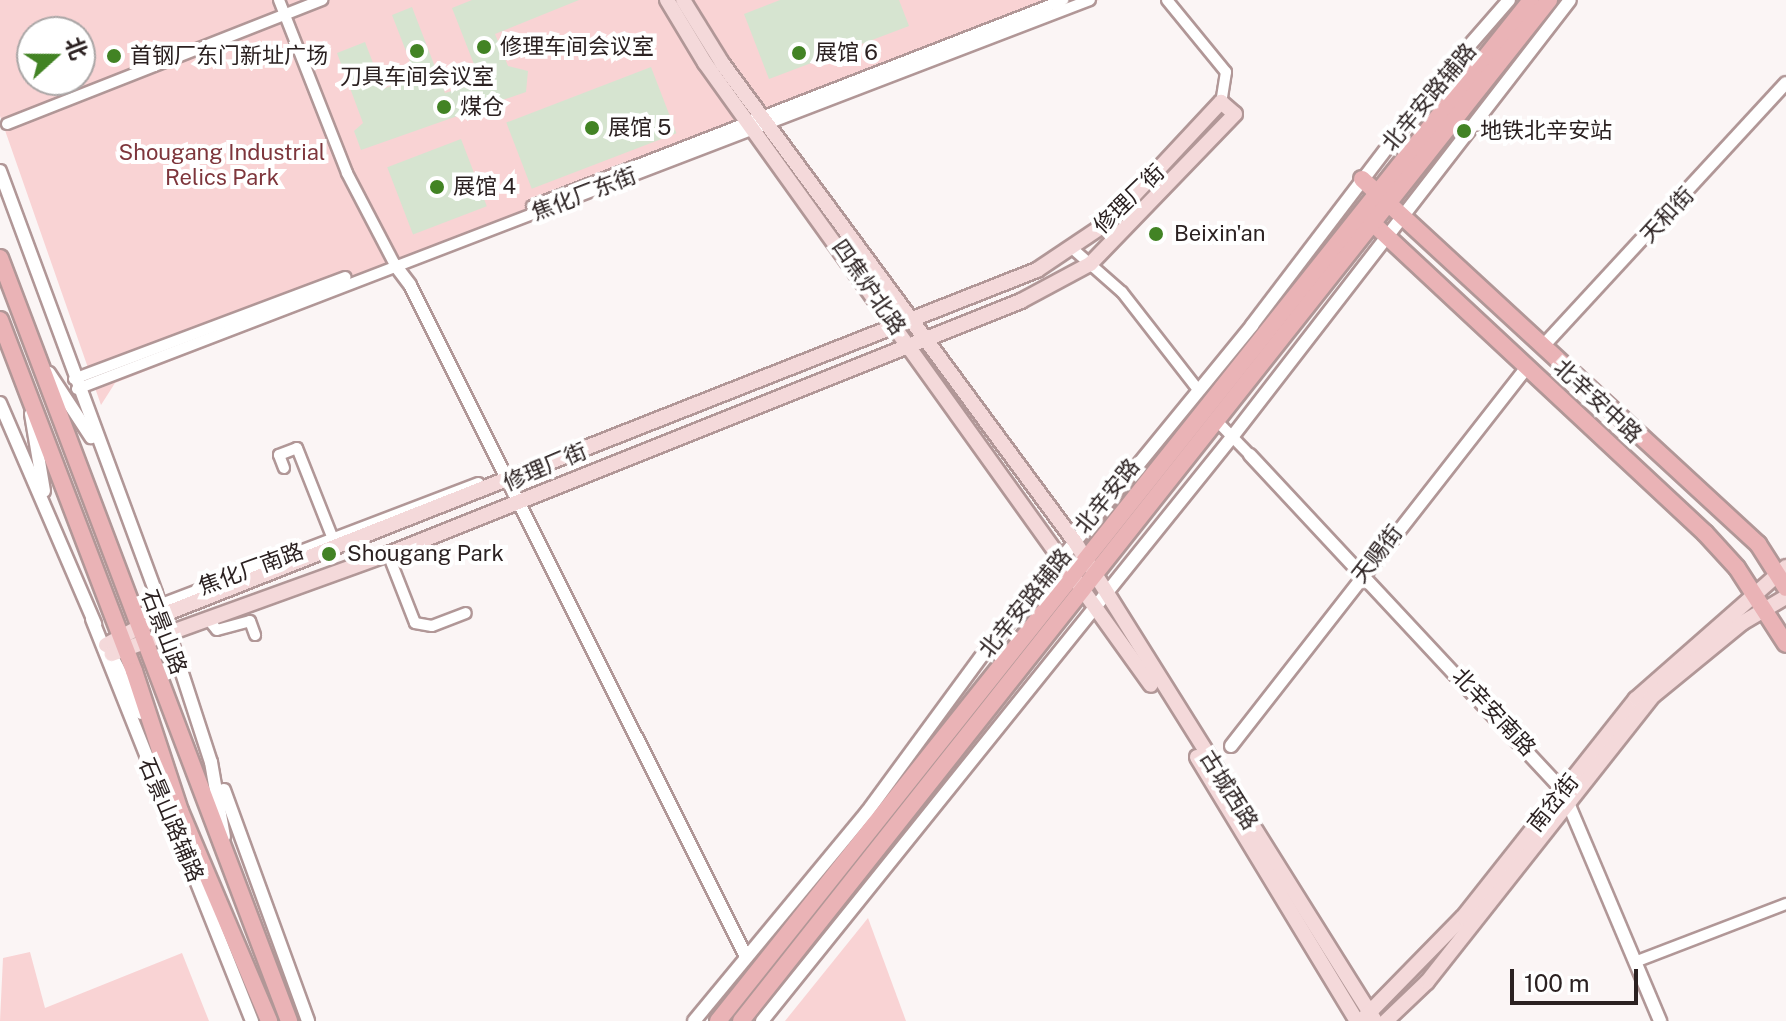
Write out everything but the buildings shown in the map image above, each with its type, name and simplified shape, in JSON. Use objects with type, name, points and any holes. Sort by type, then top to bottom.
[{"type":"main road","name":"四焦炉北路","points":[[667,0],[926,338],[1085,558]]},
{"type":"main road","name":"四焦炉北路","points":[[683,0],[759,124],[910,345],[1073,573]]},
{"type":"main road","name":"北辛安路","points":[[718,1021],[1245,360],[1357,211],[1368,184],[1528,0]]},
{"type":"main road","name":"北辛安路","points":[[741,1021],[935,794],[959,749],[1096,591],[1215,419],[1391,203],[1549,0]]},
{"type":"main road","name":"修理厂街","points":[[116,646],[160,610],[510,482],[996,289],[1073,249],[1141,192],[1221,102],[1235,114],[1090,264],[1021,301],[388,554],[208,619]]},
{"type":"main road","name":"北辛安中路","points":[[1368,184],[1405,214],[1758,544],[1783,576]]},
{"type":"main road","name":"北辛安中路","points":[[1357,211],[1387,235],[1705,533],[1754,593],[1786,644]]},
{"type":"main road","name":"石景山路","points":[[0,258],[289,1021]]},
{"type":"main road","name":"石景山路","points":[[0,320],[116,646],[269,1021]]},
{"type":"main road","name":"古城西路","points":[[1085,558],[1096,591],[1366,1019]]},
{"type":"main road","name":"古城西路","points":[[1073,573],[1096,591]]},
{"type":"main road","name":"南岔街","points":[[1386,1021],[1427,982],[1566,796],[1674,660],[1754,593],[1783,576]]},
{"type":"main road","name":"南岔街","points":[[1366,1019],[1463,917],[1654,695],[1786,597]]},
{"type":"main road","points":[[116,646],[145,646],[208,619]]},
{"type":"street","points":[[279,0],[347,173],[510,482],[746,957]]},
{"type":"street","points":[[7,124],[322,0]]},
{"type":"street","name":"焦化厂东街","points":[[759,124],[1063,0]]},
{"type":"street","name":"焦化厂东街","points":[[76,384],[1090,0]]},
{"type":"street","points":[[1167,0],[1226,72],[1221,102]]},
{"type":"street","name":"北辛安路辅路","points":[[694,1021],[867,812],[1061,558],[1368,184],[1509,0]]},
{"type":"street","points":[[1482,34],[1528,0]]},
{"type":"street","points":[[1535,18],[1568,0]]},
{"type":"street","points":[[762,1021],[935,794],[1003,721],[1096,591],[1232,437],[1568,0]]},
{"type":"street","name":"天和街","points":[[1545,344],[1786,83]]},
{"type":"street","points":[[0,171],[76,384],[121,498],[211,762],[308,1021]]},
{"type":"street","points":[[1073,249],[1122,292],[1199,391],[1245,360]]},
{"type":"street","points":[[36,353],[91,438],[121,498]]},
{"type":"street","name":"天赐街","points":[[1231,746],[1363,571],[1528,366]]},
{"type":"street","points":[[29,399],[47,508]]},
{"type":"street","name":"石景山路","points":[[0,403],[92,619],[116,646]]},
{"type":"street","points":[[1215,419],[1250,455]]},
{"type":"street","points":[[284,468],[279,455],[297,448],[333,539]]},
{"type":"street","name":"北辛安南路","points":[[1250,455],[1363,571],[1566,796],[1660,1021]]},
{"type":"street","name":"焦化厂南路","points":[[160,610],[478,483]]},
{"type":"street","points":[[388,554],[415,623],[432,626],[466,613]]},
{"type":"street","name":"石景山路辅路","points":[[92,619],[252,1021]]},
{"type":"street","points":[[208,619],[217,630],[250,621],[255,635]]},
{"type":"street","points":[[959,749],[1003,721]]},
{"type":"street","points":[[211,762],[224,849]]},
{"type":"street","points":[[867,812],[920,769]]},
{"type":"street","points":[[1635,962],[1786,904]]},
{"type":"green space","name":"Shougang Industrial Relics Park","points":[[0,0],[1099,0],[115,383],[101,405],[0,116]]},
{"type":"green space","points":[[868,918],[906,1021],[785,1021]]},
{"type":"green space","points":[[30,952],[45,1008],[182,953],[209,1021],[0,1021],[3,958]]},
{"type":"place","name":"修理车间会议室","points":[[484,47]]},
{"type":"place","name":"刀具车间会议室","points":[[417,51]]},
{"type":"place","name":"展馆 6","points":[[799,53]]},
{"type":"place","name":"首钢厂东门新址广场","points":[[114,56]]},
{"type":"place","name":"煤仓","points":[[444,107]]},
{"type":"place","name":"展馆 5","points":[[592,128]]},
{"type":"place","name":"地铁北辛安站","points":[[1464,131]]},
{"type":"place","name":"展馆 4","points":[[437,187]]},
{"type":"place","name":"Beixin'an","points":[[1156,234]]},
{"type":"place","name":"Shougang Park","points":[[329,554]]}]
